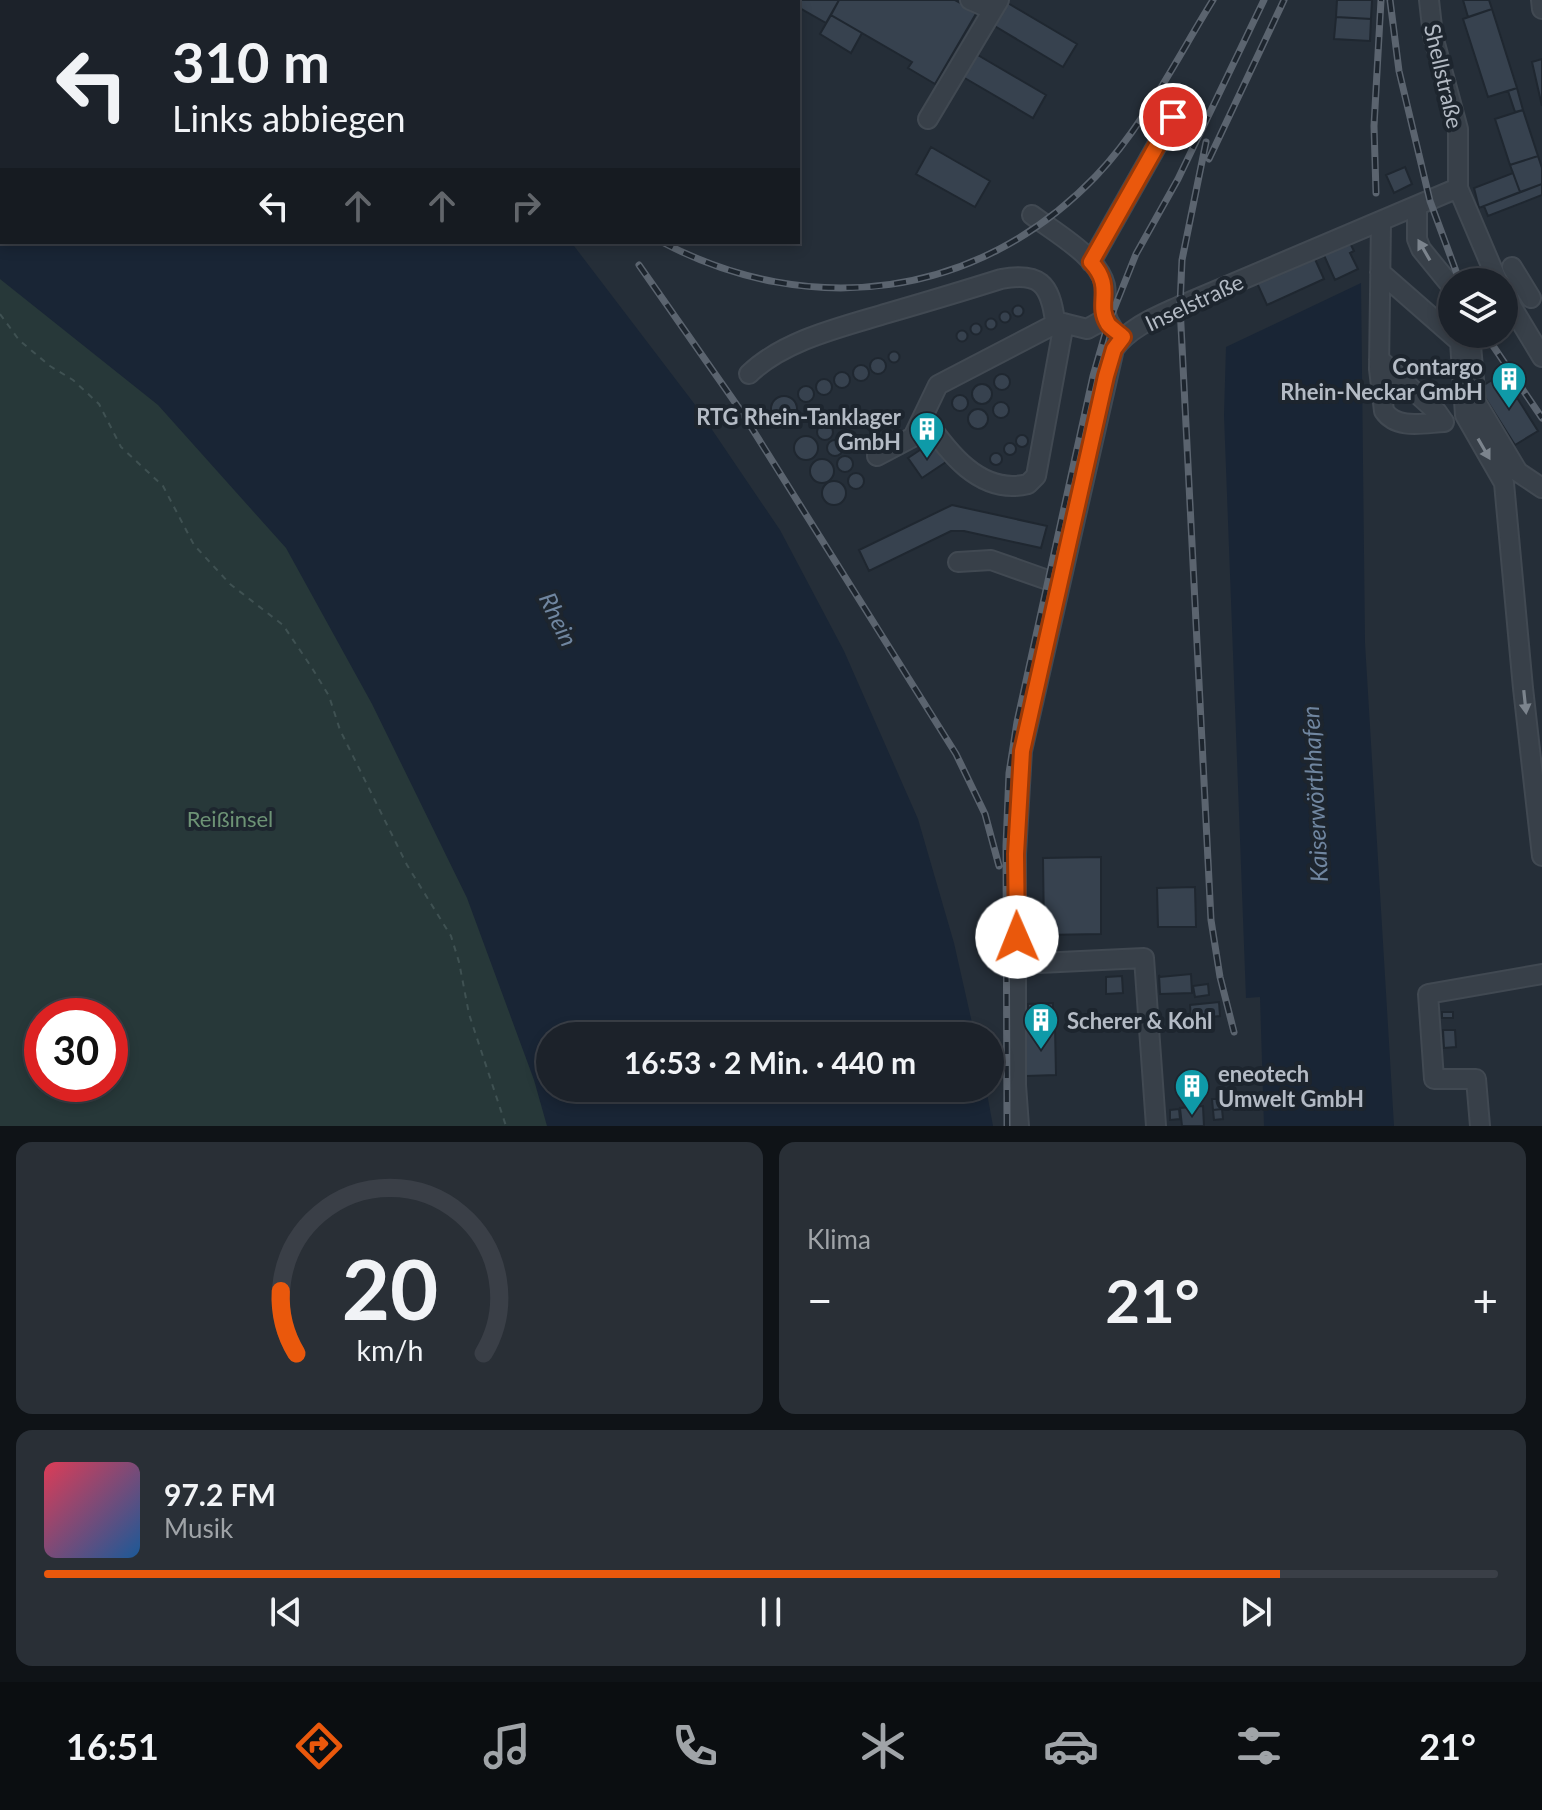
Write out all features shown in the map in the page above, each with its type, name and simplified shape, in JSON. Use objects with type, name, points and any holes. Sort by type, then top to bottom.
[{"type":"street","points":[[928,119],[996,5],[970,0]]},
{"type":"street","name":"Shellstraße","points":[[1429,0],[1433,36],[1458,129],[1458,188],[1492,268]]},
{"type":"street","points":[[1541,0],[1542,9]]},
{"type":"street","points":[[1091,262],[1173,117]]},
{"type":"street","name":"Inselstraße","points":[[1019,1126],[1016,1085],[1016,854],[1022,751],[1114,349],[1123,337],[1146,322],[1180,306],[1458,188]]},
{"type":"street","points":[[1417,206],[1417,239],[1438,270]]},
{"type":"street","points":[[1032,215],[1075,246],[1099,271],[1105,286],[1104,308],[1108,324],[1123,337]]},
{"type":"street","points":[[1379,359],[1444,422],[1395,422],[1389,418],[1381,402],[1379,359],[1381,221]]},
{"type":"street","points":[[1380,272],[1460,342],[1465,415],[1504,483],[1542,856]]},
{"type":"street","points":[[749,374],[780,351],[853,324],[1020,276],[1035,278],[1046,287],[1055,321],[1087,329],[1107,318]]},
{"type":"street","points":[[1518,317],[1542,357]]},
{"type":"street","points":[[923,416],[962,466],[1005,487],[1028,484],[1036,476],[1061,322]]},
{"type":"street","points":[[877,456],[913,437],[938,385],[1061,322]]},
{"type":"street","points":[[1471,348],[1476,402],[1518,472],[1542,488]]},
{"type":"street","points":[[958,562],[991,560],[1059,584]]},
{"type":"street","points":[[1018,964],[1144,958],[1156,1126]]},
{"type":"street","points":[[1480,1126],[1476,1079],[1434,1079],[1428,994],[1542,974]]},
{"type":"path","points":[[0,314],[19,340],[50,366],[73,380],[99,404],[121,447],[163,486],[194,545],[230,584],[283,625],[312,668],[329,696],[340,730],[407,865],[451,936],[469,1014],[506,1126]]},
{"type":"green space","name":"Reißinsel","points":[[0,244],[4,244],[275,465],[543,1022],[536,1022],[536,1102],[570,1102],[605,1126],[0,1126]]},
{"type":"water","name":"Rhein","points":[[0,244],[573,244],[696,406],[780,530],[844,651],[918,819],[954,943],[972,1022],[536,1022],[536,1087],[467,898],[372,704],[286,548],[158,405],[0,279]]},
{"type":"water","name":"Kaiserwörthhafen","points":[[1361,283],[1365,643],[1394,1126],[1264,1126],[1260,997],[1246,998],[1224,415],[1226,347]]},
{"type":"water","points":[[540,1102],[989,1102],[993,1126],[547,1126]]},
{"type":"building","points":[[800,0],[839,0],[826,23],[800,8]]},
{"type":"building","points":[[839,0],[955,0],[977,12],[935,84],[908,68],[912,62],[831,15]]},
{"type":"building","points":[[1337,0],[1372,0],[1371,19],[1336,17]]},
{"type":"building","points":[[1463,0],[1489,0],[1492,9],[1468,17]]},
{"type":"building","points":[[1006,2],[1077,44],[1063,67],[993,25]]},
{"type":"building","points":[[1492,9],[1517,88],[1488,97],[1463,19]]},
{"type":"building","points":[[831,15],[862,33],[851,53],[820,34]]},
{"type":"building","points":[[1336,17],[1371,19],[1370,41],[1334,39]]},
{"type":"building","points":[[976,54],[1046,95],[1033,118],[963,77]]},
{"type":"building","points":[[1542,59],[1542,106],[1532,62]]},
{"type":"building","points":[[1517,88],[1523,110],[1515,112],[1508,91]]},
{"type":"building","points":[[1523,110],[1538,156],[1510,165],[1495,119]]},
{"type":"building","points":[[931,147],[990,181],[975,207],[916,174]]},
{"type":"building","points":[[1538,156],[1542,184],[1520,192],[1510,165]]},
{"type":"building","points":[[1405,167],[1412,184],[1394,193],[1386,175]]},
{"type":"building","points":[[1513,173],[1520,192],[1479,208],[1474,188]]},
{"type":"building","points":[[1542,184],[1542,195],[1488,216],[1484,206]]},
{"type":"building","points":[[1350,243],[1354,251],[1350,253],[1358,269],[1335,280],[1323,253]]},
{"type":"building","points":[[1314,257],[1324,279],[1267,305],[1257,283]]},
{"type":"building","points":[[1018,306],[1023,311],[1018,316],[1013,311]]},
{"type":"building","points":[[1005,312],[1010,317],[1005,322],[1000,317]]},
{"type":"building","points":[[991,319],[996,324],[991,329],[986,324]]},
{"type":"building","points":[[976,324],[981,329],[976,334],[971,329]]},
{"type":"building","points":[[962,331],[967,336],[962,341],[957,336]]},
{"type":"building","points":[[894,352],[899,357],[894,362],[889,357]]},
{"type":"building","points":[[878,358],[884,360],[884,372],[878,374],[872,372],[870,366],[872,360]]},
{"type":"building","points":[[861,365],[867,367],[867,379],[861,381],[855,379],[853,373],[855,367]]},
{"type":"building","points":[[842,372],[848,374],[848,386],[842,388],[836,386],[834,380],[836,374]]},
{"type":"building","points":[[1002,374],[1008,376],[1008,388],[1002,390],[996,388],[994,382],[996,376]]},
{"type":"building","name":"Contargo Rhein-Neckar GmbH","points":[[1502,374],[1538,431],[1515,445],[1479,388]]},
{"type":"building","points":[[824,379],[830,381],[830,393],[824,395],[818,393],[816,387],[818,381]]},
{"type":"building","points":[[982,384],[989,387],[992,394],[989,401],[982,404],[975,401],[972,394],[975,387]]},
{"type":"building","points":[[806,386],[812,388],[812,400],[806,402],[800,400],[798,394],[800,388]]},
{"type":"building","points":[[960,395],[966,397],[966,409],[960,411],[954,409],[952,403],[954,397]]},
{"type":"building","points":[[784,396],[793,400],[797,409],[793,418],[784,422],[775,418],[771,409],[775,400]]},
{"type":"building","points":[[1001,402],[1007,404],[1007,416],[1001,418],[995,416],[993,410],[995,404]]},
{"type":"building","points":[[978,409],[985,412],[988,419],[985,426],[978,429],[971,426],[968,419],[971,412]]},
{"type":"building","points":[[825,424],[831,426],[831,438],[825,440],[819,438],[817,432],[819,426]]},
{"type":"building","points":[[1022,435],[1028,441],[1022,447],[1016,441]]},
{"type":"building","points":[[806,436],[817,443],[818,448],[811,459],[806,460],[795,453],[794,448],[801,437]]},
{"type":"building","points":[[835,440],[841,442],[841,454],[835,456],[829,454],[827,448],[829,442]]},
{"type":"building","name":"RTG Rhein-Tanklager GmbH","points":[[932,442],[946,462],[922,478],[908,458]]},
{"type":"building","points":[[1010,443],[1016,449],[1010,455],[1004,449]]},
{"type":"building","points":[[996,453],[1002,459],[996,465],[990,459]]},
{"type":"building","points":[[845,456],[851,458],[851,470],[845,472],[839,470],[837,464],[839,458]]},
{"type":"building","points":[[822,459],[833,466],[834,471],[827,482],[822,483],[811,476],[810,471],[817,460]]},
{"type":"building","points":[[856,473],[862,475],[862,487],[856,489],[850,487],[848,481],[850,475]]},
{"type":"building","points":[[834,481],[845,488],[846,493],[839,504],[834,505],[823,498],[822,493],[829,482]]},
{"type":"building","points":[[952,505],[1047,526],[1041,548],[964,531],[951,531],[869,571],[859,550]]},
{"type":"building","points":[[1101,857],[1101,934],[1044,935],[1043,858]]},
{"type":"building","points":[[1195,887],[1196,927],[1158,927],[1157,888]]},
{"type":"building","points":[[1191,974],[1192,993],[1160,994],[1159,975]]},
{"type":"building","points":[[1122,976],[1123,993],[1106,994],[1106,977]]},
{"type":"building","points":[[1208,984],[1209,995],[1195,997],[1193,986]]},
{"type":"building","points":[[1219,1002],[1220,1016],[1191,1019],[1190,1005]]},
{"type":"building","points":[[1053,1003],[1053,1022],[1028,1023],[1028,1004]]},
{"type":"building","points":[[1442,1012],[1453,1012],[1453,1018],[1442,1018]]},
{"type":"building","name":"Scherer & Kohl","points":[[1055,1026],[1056,1075],[1026,1076],[1025,1027]]},
{"type":"building","points":[[1443,1030],[1455,1030],[1456,1047],[1444,1048]]},
{"type":"building","points":[[1212,1099],[1221,1099],[1222,1109],[1213,1110]]},
{"type":"building","name":"eneotech Umwelt GmbH","points":[[1203,1106],[1204,1126],[1182,1126],[1180,1108]]},
{"type":"building","points":[[1179,1109],[1180,1119],[1170,1120],[1170,1110]]},
{"type":"building","points":[[1222,1109],[1223,1119],[1214,1120],[1213,1110]]},
{"type":"railway","points":[[666,244],[718,267],[776,282],[833,288],[890,284],[946,272],[999,249],[1050,217],[1113,157],[1159,91],[1213,0]]},
{"type":"railway","points":[[1007,1126],[1006,846],[1009,773],[1017,722],[1093,376],[1108,324],[1136,254],[1178,179],[1264,0]]},
{"type":"railway","points":[[1209,159],[1284,0]]},
{"type":"railway","points":[[1376,193],[1374,126],[1381,0]]},
{"type":"railway","points":[[1390,0],[1399,71],[1430,201],[1455,268]]},
{"type":"railway","points":[[1206,142],[1182,260],[1180,306],[1211,920],[1220,977],[1234,1032]]},
{"type":"railway","points":[[639,265],[741,411],[956,754],[985,814],[999,866]]},
{"type":"railway","points":[[1494,348],[1542,418]]},
{"type":"place","name":"Contargo Rhein-Neckar GmbH","points":[[1509,410]]},
{"type":"place","name":"RTG Rhein-Tanklager GmbH","points":[[927,460]]},
{"type":"place","name":"Scherer & Kohl","points":[[1041,1051]]},
{"type":"place","name":"eneotech Umwelt GmbH","points":[[1192,1117]]},
{"type":"route","points":[[1017,937],[1016,854],[1022,751],[1106,376],[1114,349],[1123,337],[1108,324],[1104,308],[1105,286],[1091,262],[1173,117]]}]
